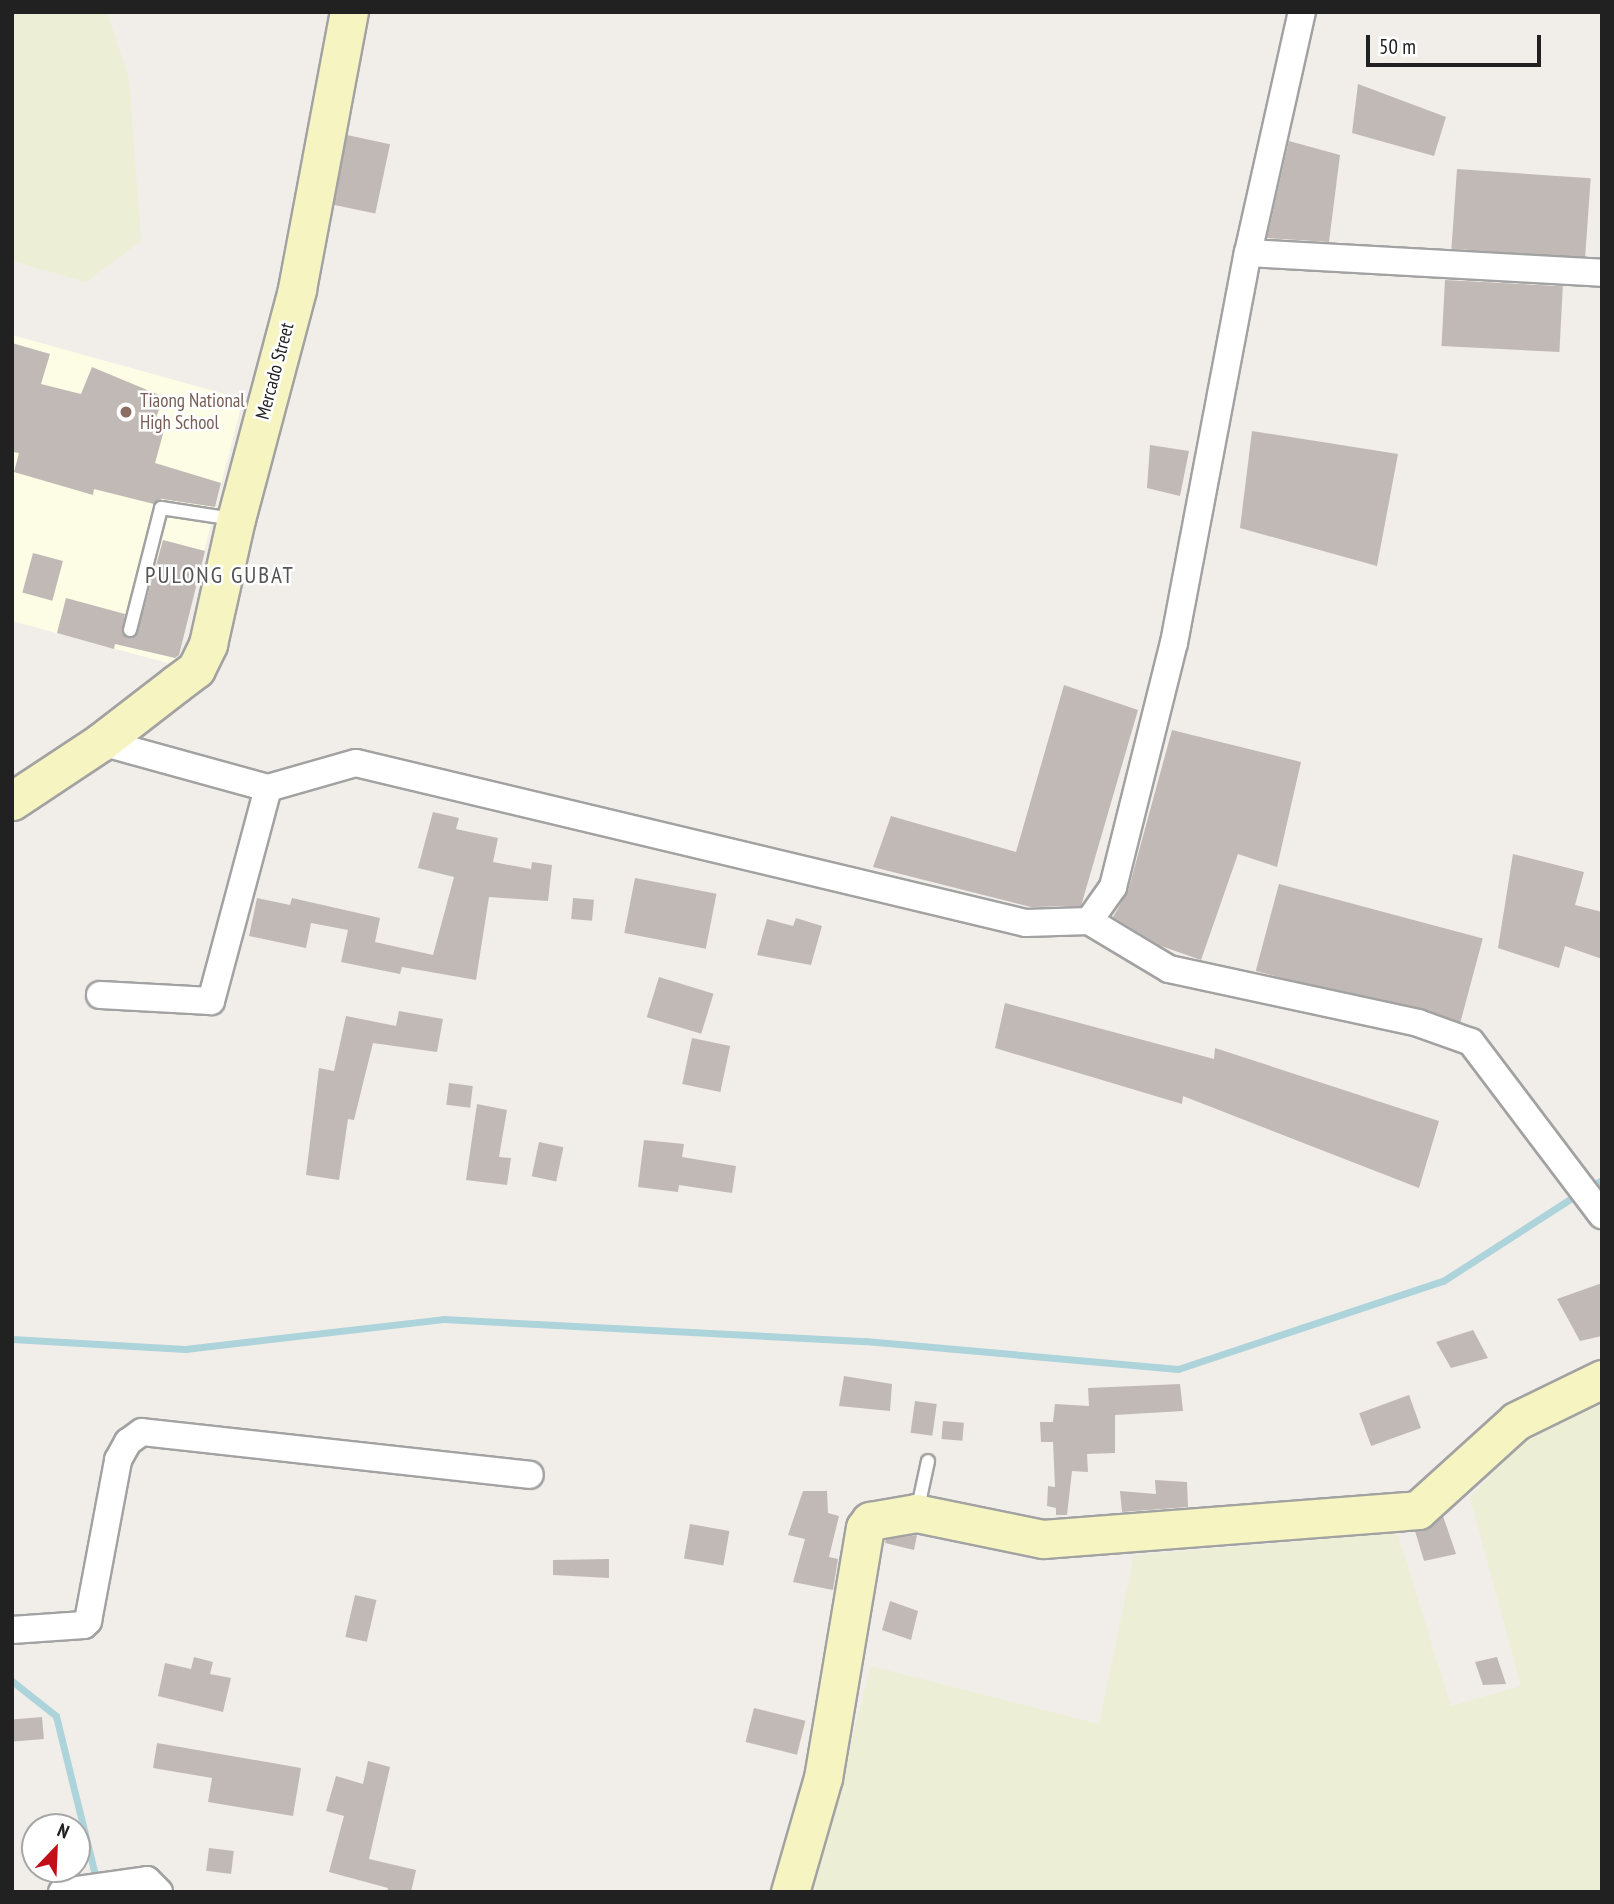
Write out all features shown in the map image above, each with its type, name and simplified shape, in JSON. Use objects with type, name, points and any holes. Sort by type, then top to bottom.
[{"type":"street","name":"Mercado Street","points":[[12,801],[100,742],[196,669],[208,644],[236,519],[297,289],[349,12]]},
{"type":"street","points":[[1089,921],[1113,887],[1174,643],[1248,253],[1302,12]]},
{"type":"street","points":[[1248,253],[1602,273]]},
{"type":"street","points":[[100,742],[268,788],[356,763],[1026,923],[1089,921],[1169,969],[1418,1023],[1471,1042],[1559,1162],[1602,1215]]},
{"type":"street","points":[[100,995],[211,1002],[268,788]]},
{"type":"street","points":[[790,1892],[823,1778],[865,1528],[878,1518],[916,1513],[1043,1539],[1418,1510],[1516,1421],[1602,1379]]},
{"type":"street","points":[[12,1630],[84,1625],[88,1621],[118,1460],[128,1442],[142,1432],[530,1475]]},
{"type":"street","points":[[62,1892],[147,1880],[159,1892]]},
{"type":"lane","points":[[130,630],[162,508],[236,519]]},
{"type":"lane","points":[[916,1513],[928,1461]]},
{"type":"shaded area","points":[[12,12],[107,12],[129,78],[141,241],[86,282],[12,261]]},
{"type":"shaded area","points":[[12,335],[243,399],[175,665],[12,621]]},
{"type":"shaded area","points":[[1602,1397],[1602,1892],[811,1892],[871,1666],[1099,1724],[1134,1555],[1325,1539],[1396,1528],[1451,1706],[1521,1686],[1470,1498],[1536,1426]]},
{"type":"building","points":[[1358,84],[1446,117],[1434,156],[1352,133]]},
{"type":"building","points":[[347,135],[390,144],[375,214],[332,204]]},
{"type":"building","points":[[1289,141],[1340,155],[1329,242],[1267,238]]},
{"type":"building","points":[[1457,169],[1591,178],[1585,258],[1451,249]]},
{"type":"building","points":[[1445,280],[1563,286],[1559,352],[1442,346]]},
{"type":"building","points":[[12,343],[50,354],[41,384],[81,394],[92,367],[164,397],[155,420],[166,423],[155,463],[221,483],[215,507],[162,499],[154,504],[94,489],[93,495],[14,472],[19,453],[12,452]]},
{"type":"building","points":[[1252,431],[1398,454],[1377,566],[1240,528]]},
{"type":"building","points":[[1150,445],[1189,451],[1180,496],[1147,488]]},
{"type":"building","points":[[163,540],[205,551],[179,655],[175,658],[115,644],[114,649],[57,633],[66,598],[125,614],[122,633],[127,638],[136,637]]},
{"type":"building","points":[[33,553],[63,561],[52,601],[22,593]]},
{"type":"building","points":[[1064,685],[1138,710],[1081,906],[1031,907],[873,867],[891,816],[1016,852]]},
{"type":"building","points":[[1172,730],[1301,762],[1277,867],[1238,854],[1201,960],[1161,946],[1113,917],[1128,891]]},
{"type":"building","points":[[433,812],[459,818],[456,829],[498,838],[493,862],[531,869],[532,862],[552,865],[548,901],[489,897],[476,980],[402,967],[400,974],[341,962],[348,930],[311,923],[306,948],[249,936],[257,898],[290,905],[292,898],[380,918],[375,942],[433,955],[454,877],[418,868]]},
{"type":"building","points":[[1513,854],[1584,872],[1575,905],[1602,912],[1602,959],[1565,946],[1559,968],[1498,948]]},
{"type":"building","points":[[635,878],[716,894],[706,949],[624,933]]},
{"type":"building","points":[[1279,884],[1483,939],[1460,1026],[1256,971]]},
{"type":"building","points":[[573,898],[594,900],[592,921],[571,919]]},
{"type":"building","points":[[796,918],[822,926],[811,965],[757,955],[767,919],[793,926]]},
{"type":"building","points":[[659,977],[714,994],[701,1034],[647,1017]]},
{"type":"building","points":[[1005,1003],[1214,1059],[1215,1048],[1439,1121],[1419,1188],[1183,1096],[1182,1104],[995,1048]]},
{"type":"building","points":[[399,1011],[443,1019],[437,1052],[373,1043],[354,1120],[348,1119],[339,1180],[306,1175],[319,1068],[334,1071],[346,1016],[396,1026]]},
{"type":"building","points":[[692,1038],[730,1046],[720,1092],[682,1084]]},
{"type":"building","points":[[449,1083],[473,1086],[470,1108],[446,1105]]},
{"type":"building","points":[[477,1104],[507,1110],[499,1157],[511,1158],[507,1185],[466,1180]]},
{"type":"building","points":[[644,1140],[684,1144],[682,1157],[736,1166],[732,1193],[679,1185],[678,1192],[638,1187]]},
{"type":"building","points":[[539,1142],[563,1147],[556,1181],[532,1176]]},
{"type":"building","points":[[1602,1283],[1602,1336],[1580,1341],[1557,1299]]},
{"type":"building","points":[[1473,1330],[1488,1358],[1451,1368],[1436,1342]]},
{"type":"building","points":[[844,1376],[892,1384],[890,1411],[839,1406]]},
{"type":"building","points":[[1180,1384],[1183,1411],[1115,1415],[1115,1453],[1087,1454],[1088,1472],[1072,1471],[1067,1515],[1056,1515],[1056,1508],[1047,1506],[1048,1486],[1055,1487],[1053,1442],[1041,1442],[1040,1422],[1053,1422],[1055,1404],[1089,1406],[1088,1388]]},
{"type":"building","points":[[1409,1395],[1421,1428],[1371,1446],[1359,1413]]},
{"type":"building","points":[[915,1401],[937,1404],[932,1436],[911,1433]]},
{"type":"building","points":[[943,1421],[964,1423],[962,1441],[941,1439]]},
{"type":"building","points":[[1155,1480],[1187,1482],[1188,1507],[1122,1512],[1120,1491],[1156,1494]]},
{"type":"building","points":[[803,1491],[827,1491],[828,1513],[839,1516],[829,1557],[838,1559],[833,1590],[793,1582],[805,1539],[788,1535]]},
{"type":"building","points":[[1443,1516],[1456,1554],[1424,1561],[1415,1531]]},
{"type":"building","points":[[690,1524],[729,1531],[723,1565],[684,1558]]},
{"type":"building","points":[[917,1535],[914,1550],[885,1543],[886,1539]]},
{"type":"building","points":[[609,1559],[609,1578],[553,1575],[553,1560]]},
{"type":"building","points":[[355,1595],[376,1600],[367,1642],[345,1637]]},
{"type":"building","points":[[890,1601],[918,1611],[911,1640],[882,1630]]},
{"type":"building","points":[[194,1657],[213,1662],[210,1674],[231,1678],[223,1712],[158,1696],[165,1663],[191,1669]]},
{"type":"building","points":[[1497,1657],[1506,1684],[1483,1685],[1475,1662]]},
{"type":"building","points":[[754,1708],[805,1721],[797,1755],[746,1742]]},
{"type":"building","points":[[42,1717],[44,1739],[14,1742],[12,1720]]},
{"type":"building","points":[[157,1743],[301,1768],[293,1816],[208,1802],[212,1778],[153,1768]]},
{"type":"building","points":[[368,1761],[390,1767],[369,1859],[416,1870],[411,1892],[387,1892],[388,1888],[329,1872],[344,1816],[326,1811],[336,1776],[363,1784]]},
{"type":"building","points":[[209,1848],[234,1851],[231,1874],[206,1871]]},
{"type":"waterway","points":[[1588,1188],[1602,1180]]},
{"type":"waterway","points":[[12,1339],[185,1349],[443,1319],[865,1341],[1178,1369],[1443,1281],[1578,1194]]},
{"type":"waterway","points":[[12,1681],[56,1716],[96,1879]]},
{"type":"place","name":"Tiaong National High School","points":[[126,412]]},
{"type":"district","name":"PULONG GUBAT","points":[[220,575]]}]
